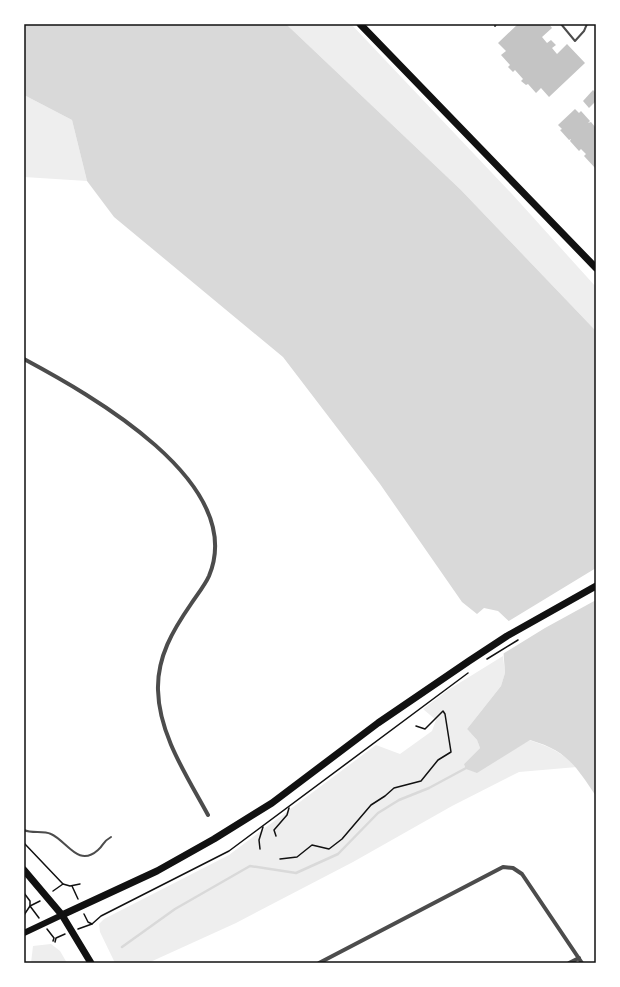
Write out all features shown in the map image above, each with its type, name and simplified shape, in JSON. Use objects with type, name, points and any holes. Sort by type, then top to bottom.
[{"type":"main road","points":[[360,24],[596,268]]},
{"type":"main road","points":[[24,933],[157,871],[241,822],[272,803],[378,723],[507,636],[596,586]]},
{"type":"main road","points":[[24,870],[62,915],[91,963]]},
{"type":"street","points":[[24,359],[73,386],[128,423],[160,449],[193,487],[206,508],[214,529],[215,552],[209,576],[173,629],[163,657],[159,675],[158,691],[166,732],[175,753],[208,815]]},
{"type":"street","points":[[319,963],[493,870],[503,867],[513,868],[522,874],[531,885],[582,963]]},
{"type":"street","points":[[569,963],[578,958]]},
{"type":"lane","points":[[561,24],[575,41],[584,31],[587,24]]},
{"type":"lane","points":[[24,830],[48,832],[80,856],[87,856],[99,850],[103,842],[111,837]]},
{"type":"path","points":[[92,924],[101,916],[230,851],[474,668]]},
{"type":"path","points":[[280,859],[297,857],[312,845],[329,849],[342,839],[371,805],[394,788],[421,781],[438,760],[451,752],[445,714],[443,711],[424,729],[416,726]]},
{"type":"path","points":[[276,836],[274,830],[284,820],[289,808]]},
{"type":"path","points":[[260,849],[259,840],[263,827]]},
{"type":"path","points":[[24,843],[63,884],[70,886],[80,884]]},
{"type":"path","points":[[24,893],[30,901],[30,906],[24,915]]},
{"type":"shaded area","points":[[24,24],[286,24],[461,190],[596,331],[596,796],[576,768],[562,754],[543,744],[530,740],[477,773],[466,769],[464,764],[480,748],[477,740],[467,729],[501,686],[505,673],[503,646],[517,629],[498,611],[484,608],[477,614],[462,602],[380,484],[283,357],[114,217],[87,181],[72,120],[24,95]]},
{"type":"shaded area","points":[[286,24],[351,24],[512,194],[596,287],[596,331],[461,190]]},
{"type":"shaded area","points":[[24,95],[72,120],[87,181],[24,177]]},
{"type":"shaded area","points":[[503,656],[505,673],[501,686],[467,729],[477,740],[480,748],[464,764],[503,756],[529,740],[555,750],[577,767],[519,772],[452,806],[353,862],[236,923],[148,963],[115,963],[100,932],[99,924],[104,919],[229,855],[376,745],[400,754],[432,731],[436,720],[423,709],[448,690]]},
{"type":"shaded area","points":[[51,944],[60,951],[67,963],[31,963],[33,946]]},
{"type":"pier","points":[[596,568],[596,600],[545,628],[501,655],[502,646],[514,629],[507,622]]},
{"type":"building","points":[[518,24],[549,24],[552,28],[542,37],[547,43],[551,40],[556,45],[552,48],[557,54],[567,44],[585,63],[549,97],[541,88],[536,93],[528,84],[526,85],[521,81],[523,79],[515,70],[513,72],[508,67],[510,65],[501,55],[506,51],[498,43]]},
{"type":"building","points":[[593,90],[596,93],[596,101],[589,108],[583,101]]},
{"type":"building","points":[[575,109],[579,113],[581,111],[590,121],[588,123],[591,122],[596,128],[596,169],[584,156],[586,154],[581,149],[579,151],[570,141],[571,139],[569,140],[560,130],[562,129],[558,125]]},
{"type":"waterway","points":[[122,947],[175,909],[250,866],[296,873],[338,854],[378,813],[399,800],[429,788],[468,767]]}]
